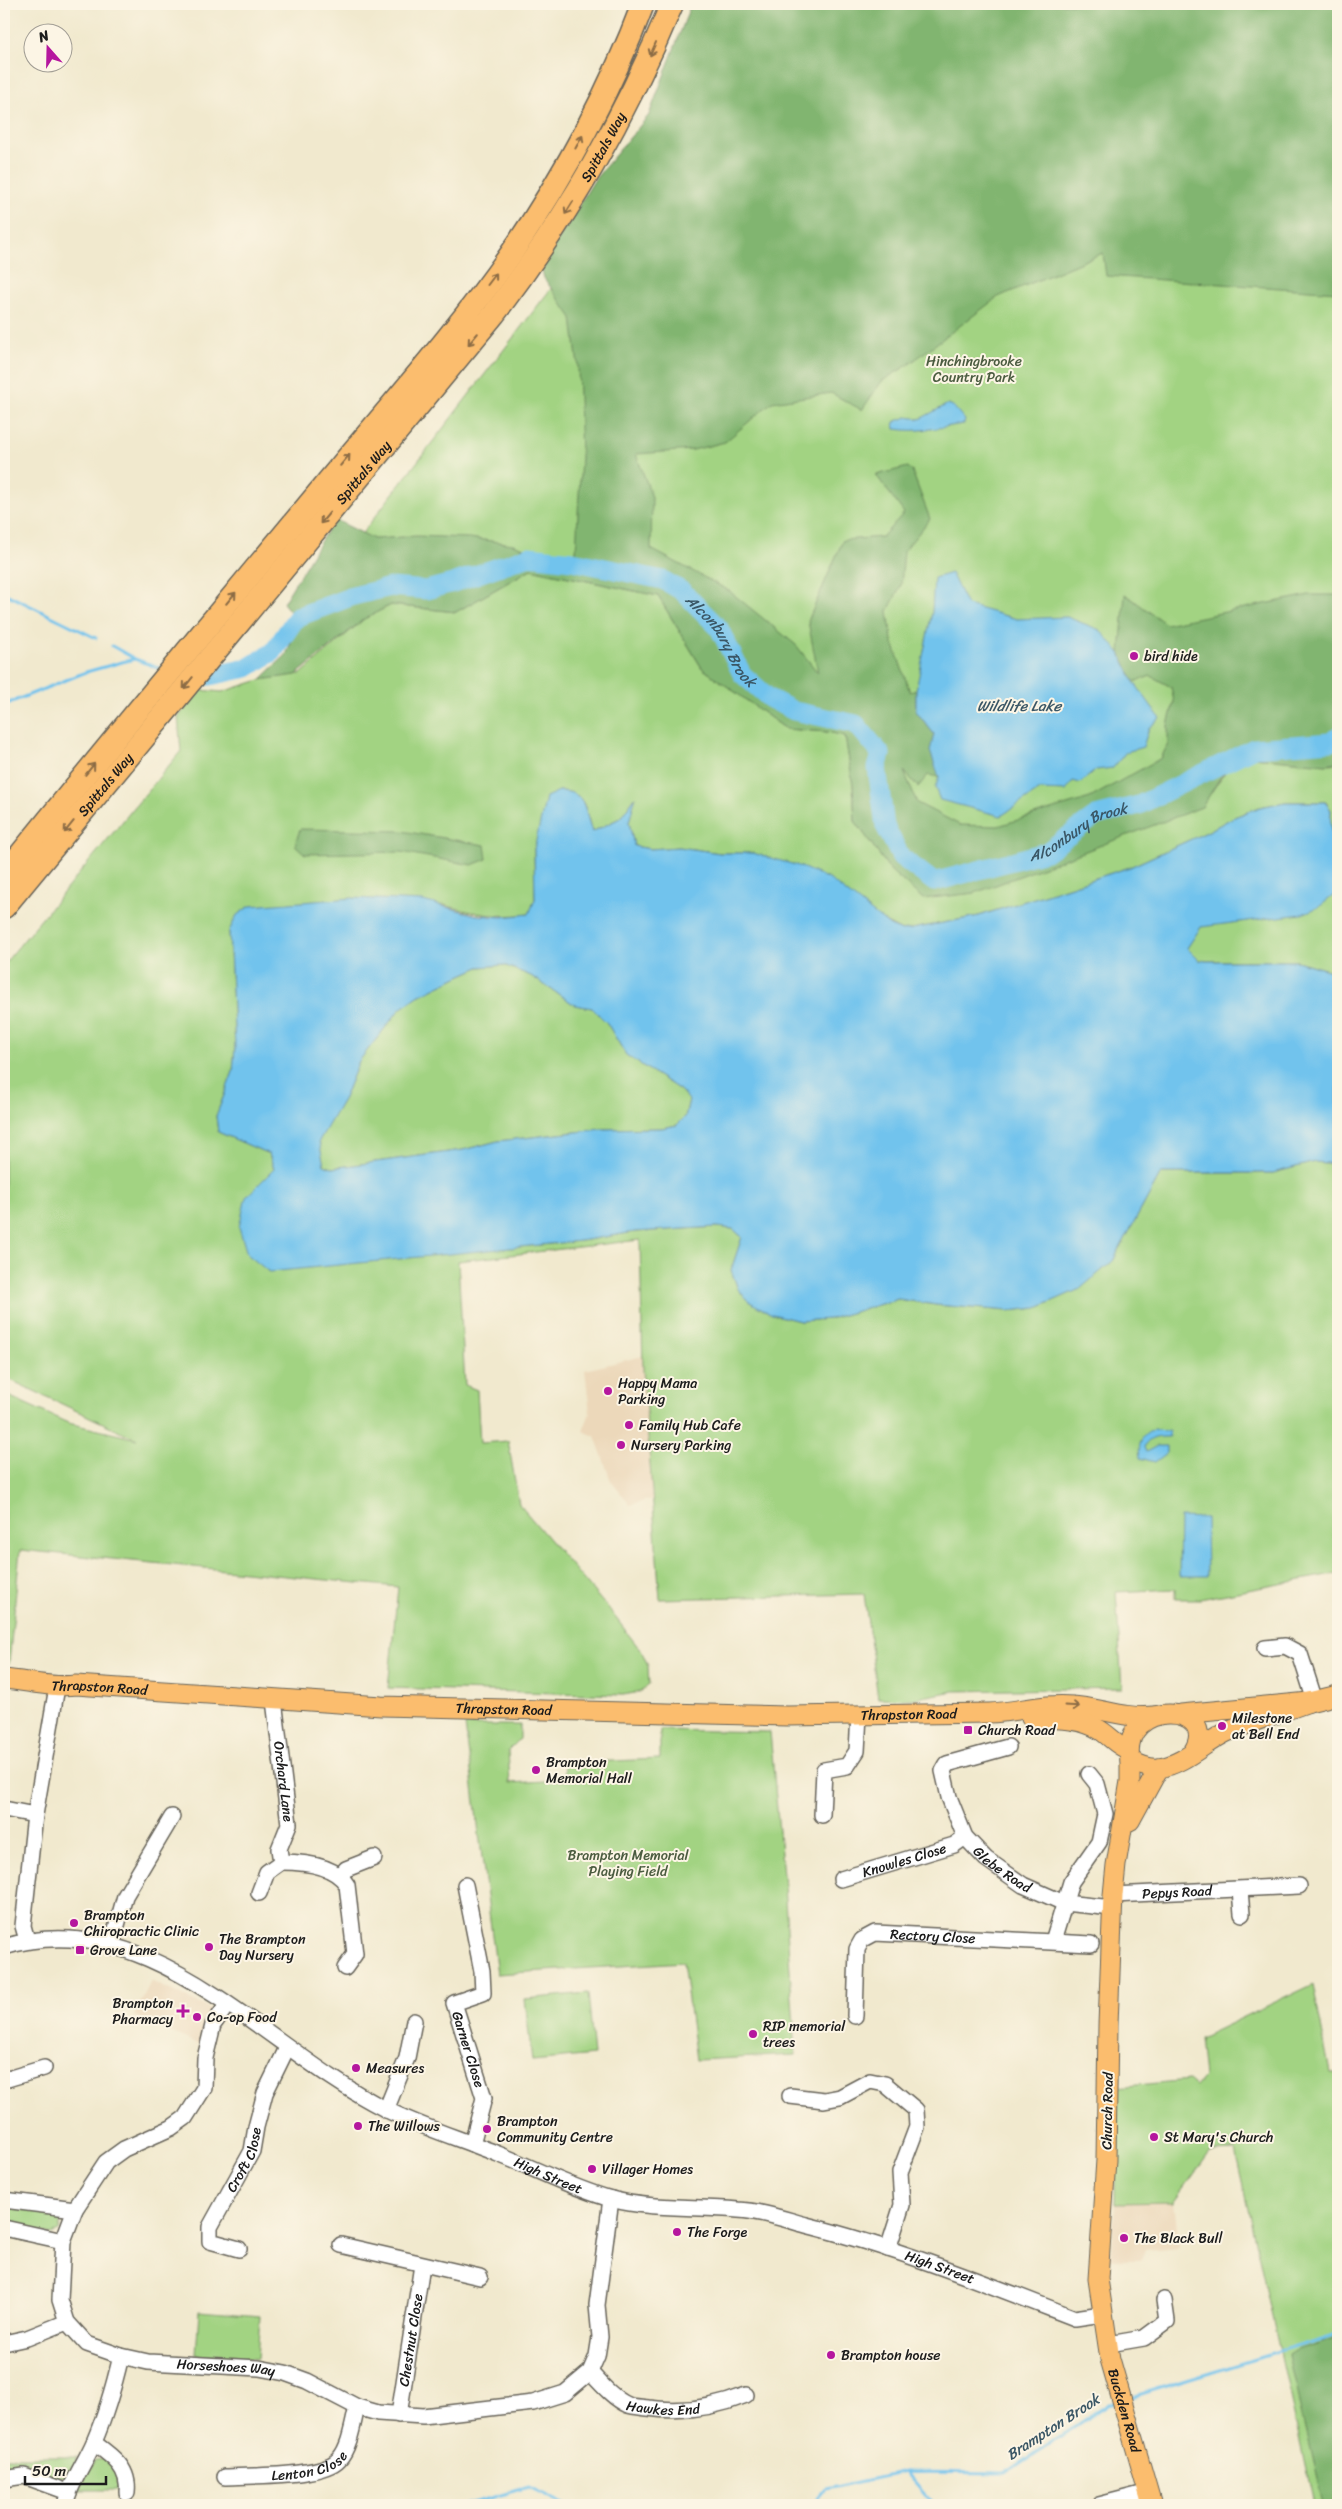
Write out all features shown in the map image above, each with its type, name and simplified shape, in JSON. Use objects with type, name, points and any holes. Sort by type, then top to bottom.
[{"type":"highway","name":"Spittals Way","points":[[209,641],[509,256],[564,170],[591,121],[632,35],[643,4]]},
{"type":"highway","name":"Spittals Way","points":[[4,874],[146,717],[209,641],[494,314],[556,229],[613,132],[642,74],[672,4]]},
{"type":"highway","name":"Spittals Way","points":[[4,907],[146,717]]},
{"type":"highway","points":[[4,915],[25,881]]},
{"type":"main road","name":"Thrapston Road","points":[[4,1678],[58,1687],[76,1684],[274,1700],[381,1706],[859,1715],[1007,1712],[1028,1707],[1072,1706],[1134,1718],[1312,1702]]},
{"type":"main road","points":[[1121,1837],[1159,1768],[1183,1759],[1228,1732],[1312,1702],[1338,1695]]},
{"type":"main road","name":"Thrapston Road","points":[[1007,1712],[1028,1718],[1076,1720],[1095,1727],[1130,1755],[1139,1765],[1159,1768]]},
{"type":"main road","points":[[1181,1714],[1194,1722],[1199,1730],[1200,1741],[1193,1752]]},
{"type":"main road","points":[[1130,1755],[1134,1730],[1154,1716]]},
{"type":"main road","name":"Church Road","points":[[1102,2314],[1098,2279],[1105,2190],[1108,2024],[1113,1901],[1116,1865],[1130,1781],[1130,1755]]},
{"type":"main road","name":"Buckden Road","points":[[1102,2314],[1118,2386],[1151,2498]]},
{"type":"street","points":[[1265,1648],[1285,1646],[1300,1654],[1312,1702]]},
{"type":"street","points":[[27,1940],[23,1926],[35,1815],[58,1687]]},
{"type":"street","name":"Orchard Lane","points":[[274,1700],[289,1824],[279,1848],[280,1862]]},
{"type":"street","points":[[822,1815],[824,1770],[847,1766],[857,1751],[859,1715]]},
{"type":"street","name":"Glebe Road","points":[[1008,1747],[947,1764],[943,1771],[949,1797],[965,1837],[986,1859],[1023,1885],[1064,1903],[1113,1901]]},
{"type":"street","points":[[1053,1941],[1071,1882],[1098,1842],[1105,1814],[1097,1784],[1089,1774]]},
{"type":"street","points":[[4,1809],[35,1815]]},
{"type":"street","points":[[111,1947],[125,1896],[172,1817]]},
{"type":"street","name":"Knowles Close","points":[[840,1879],[954,1845],[965,1837]]},
{"type":"street","points":[[341,1875],[346,1869],[374,1858]]},
{"type":"street","points":[[259,1893],[267,1872],[280,1862],[294,1862],[331,1870],[341,1875],[347,1885],[355,1954],[345,1968]]},
{"type":"street","name":"Garner Close","points":[[465,1885],[482,1971],[483,1993],[454,2003],[484,2098],[472,2144]]},
{"type":"street","name":"Pepys Road","points":[[1113,1901],[1299,1886]]},
{"type":"street","points":[[1240,1890],[1242,1914]]},
{"type":"street","name":"Rectory Close","points":[[855,2016],[857,1949],[862,1940],[875,1933],[1091,1944]]},
{"type":"street","name":"High Street","points":[[4,1947],[27,1940],[55,1938],[111,1947],[148,1958],[192,1980],[339,2084],[386,2110],[541,2174],[611,2199],[644,2205],[743,2210],[808,2225],[888,2249],[1074,2318],[1102,2314]]},
{"type":"street","name":"Horseshoes Way","points":[[228,2005],[213,2025],[205,2058],[204,2088],[185,2118],[171,2128],[124,2149],[106,2162],[75,2209],[63,2241],[60,2300],[66,2322],[87,2344],[120,2356],[148,2362],[259,2368],[306,2381],[357,2408],[399,2415],[423,2416],[533,2403],[565,2393],[590,2372]]},
{"type":"street","points":[[386,2110],[407,2058],[414,2021]]},
{"type":"street","name":"Croft Close","points":[[239,2249],[210,2241],[210,2227],[252,2151],[256,2126],[265,2093],[287,2048]]},
{"type":"street","points":[[4,2080],[44,2068]]},
{"type":"street","points":[[790,2096],[824,2100],[840,2096],[870,2081],[886,2084],[916,2110],[917,2127],[900,2172],[902,2205],[888,2249]]},
{"type":"street","points":[[590,2372],[597,2356],[600,2337],[597,2305],[611,2199]]},
{"type":"street","points":[[4,2200],[75,2209]]},
{"type":"street","points":[[4,2228],[63,2241]]},
{"type":"street","points":[[341,2245],[480,2277]]},
{"type":"street","name":"Chestnut Close","points":[[399,2415],[422,2265]]},
{"type":"street","points":[[1109,2344],[1144,2338],[1167,2321],[1164,2300]]},
{"type":"street","points":[[4,2343],[27,2338],[66,2322]]},
{"type":"street","points":[[4,2479],[24,2476],[66,2499],[94,2443],[111,2395],[120,2356]]},
{"type":"street","name":"Hawkes End","points":[[590,2372],[604,2388],[628,2405],[687,2411],[725,2404],[746,2394]]},
{"type":"street","name":"Lenton Close","points":[[225,2477],[293,2473],[322,2469],[333,2465],[343,2452],[357,2408]]},
{"type":"street","points":[[94,2443],[117,2460],[125,2472],[128,2484],[127,2493]]},
{"type":"street","points":[[1099,2505],[1151,2498]]},
{"type":"shaded area","points":[[643,1356],[652,1499],[630,1505],[611,1481],[595,1436],[583,1431],[590,1413],[585,1370]]},
{"type":"shaded area","points":[[151,1981],[215,2011],[198,2044],[134,2016]]},
{"type":"shaded area","points":[[1174,2202],[1179,2247],[1145,2250],[1141,2260],[1110,2260],[1115,2203]]},
{"type":"green space","points":[[691,4],[1338,4],[1338,292],[1106,276],[1103,253],[998,297],[908,365],[882,381],[862,410],[831,393],[772,402],[725,442],[693,450],[636,454],[652,497],[651,549],[728,590],[796,645],[818,673],[808,621],[843,540],[882,537],[904,513],[876,475],[908,467],[912,471],[930,519],[904,551],[901,585],[888,611],[892,640],[910,692],[916,690],[916,711],[934,734],[931,751],[939,777],[928,775],[918,787],[904,771],[917,803],[960,825],[998,826],[1090,798],[1161,758],[1168,744],[1168,725],[1174,702],[1171,687],[1151,676],[1134,682],[1120,653],[1125,594],[1166,624],[1309,595],[1338,595],[1338,762],[1326,764],[1253,757],[1225,770],[1202,807],[975,893],[923,899],[891,871],[855,821],[853,785],[845,736],[827,732],[786,729],[702,668],[658,596],[531,569],[456,612],[391,605],[364,619],[296,675],[260,680],[286,655],[299,622],[283,603],[334,519],[374,539],[416,536],[469,538],[513,544],[562,562],[576,552],[581,457],[578,366],[572,318],[544,278],[541,267],[595,179],[649,115]]},
{"type":"green space","name":"Hinchingbrooke Country Park","points":[[694,4],[1338,4],[1338,736],[1254,748],[934,882],[881,754],[698,608],[572,561],[529,556],[340,562],[593,234],[649,115]]},
{"type":"green space","points":[[531,569],[658,596],[702,668],[786,729],[845,735],[853,785],[855,821],[891,871],[1201,807],[1228,768],[1253,757],[1329,764],[1338,763],[1338,865],[1332,838],[1331,810],[1326,802],[1285,802],[1260,807],[1232,818],[1207,832],[1130,867],[979,916],[902,931],[753,853],[720,853],[679,847],[650,849],[634,846],[629,822],[635,797],[620,818],[592,832],[586,809],[580,798],[575,794],[559,791],[534,849],[535,899],[530,914],[507,916],[487,914],[444,905],[229,931],[235,1047],[233,1072],[216,1116],[218,1132],[269,1154],[274,1169],[246,1197],[519,1247],[580,1241],[635,1232],[717,1227],[733,1229],[742,1237],[731,1270],[738,1289],[748,1301],[772,1314],[800,1321],[830,1319],[898,1299],[936,1305],[1009,1311],[1037,1308],[1079,1289],[1113,1261],[1161,1173],[1273,1173],[1315,1162],[1338,1164],[1338,1573],[1200,1599],[1175,1599],[1175,1589],[1116,1592],[1122,1688],[954,1691],[912,1699],[878,1698],[864,1594],[660,1599],[643,1370],[640,1240],[458,1261],[465,1385],[477,1390],[480,1443],[508,1441],[519,1504],[612,1613],[642,1652],[648,1666],[649,1685],[640,1692],[623,1695],[388,1688],[398,1587],[20,1550],[9,1663],[4,1662],[4,1394],[68,1423],[137,1439],[4,1377],[4,964],[181,751],[178,717],[200,690],[222,692],[263,679],[301,674],[364,619],[391,605],[456,612]]},
{"type":"green space","points":[[300,829],[402,831],[485,845],[487,859],[472,865],[401,852],[305,854],[295,845]]},
{"type":"green space","points":[[1338,892],[1338,973],[1297,961],[1199,960],[1187,948],[1200,927]]},
{"type":"green space","points":[[504,965],[531,976],[575,1005],[592,1008],[607,1023],[626,1055],[680,1090],[689,1100],[685,1117],[677,1125],[662,1128],[602,1129],[498,1141],[463,1150],[332,1168],[324,1165],[318,1141],[344,1098],[359,1061],[400,1009],[418,996],[479,967]]},
{"type":"green space","name":"Brampton Memorial Playing Field","points":[[465,1725],[520,1725],[520,1739],[508,1751],[510,1783],[564,1780],[565,1763],[660,1759],[660,1730],[770,1732],[784,1886],[796,2055],[696,2060],[683,1962],[497,1974]]},
{"type":"green space","points":[[1313,1984],[1330,2073],[1338,2073],[1338,2505],[1314,2505],[1235,2151],[1210,2152],[1174,2202],[1115,2203],[1116,2087],[1189,2080],[1196,2086],[1204,2077],[1200,2038]]},
{"type":"green space","points":[[588,1993],[594,2055],[532,2061],[525,1999]]},
{"type":"green space","points":[[4,2201],[62,2213],[59,2231],[51,2234],[4,2224]]},
{"type":"green space","points":[[199,2311],[260,2316],[257,2359],[196,2355]]},
{"type":"green space","points":[[1338,2337],[1338,2505],[1323,2505],[1288,2356],[1299,2349]]},
{"type":"green space","points":[[4,2457],[78,2457],[66,2478],[30,2470],[4,2472]]},
{"type":"green space","points":[[105,2459],[115,2465],[124,2485],[116,2490],[78,2490],[95,2460]]},
{"type":"water","points":[[948,404],[953,406],[965,420],[964,424],[921,430],[895,429],[894,422],[907,417],[920,419]]},
{"type":"water","name":"Wildlife Lake","points":[[951,573],[967,605],[1017,619],[1067,617],[1100,630],[1120,653],[1134,682],[1160,718],[1149,728],[1143,747],[1126,752],[1113,768],[1096,770],[1080,783],[1073,781],[1066,791],[1040,790],[1001,816],[940,800],[935,788],[939,777],[930,751],[934,734],[916,711],[916,690],[932,612],[934,578]]},
{"type":"water","points":[[559,791],[575,794],[583,803],[592,832],[620,818],[636,796],[629,822],[634,846],[650,849],[679,847],[720,853],[753,853],[799,866],[829,879],[890,926],[902,931],[979,916],[1130,867],[1207,832],[1232,818],[1260,807],[1285,802],[1325,802],[1331,810],[1331,831],[1338,871],[1338,892],[1319,907],[1302,914],[1201,927],[1187,948],[1199,960],[1297,961],[1338,973],[1338,1164],[1315,1162],[1273,1173],[1161,1173],[1113,1261],[1080,1289],[1037,1308],[1009,1311],[936,1305],[898,1299],[830,1319],[800,1321],[772,1314],[748,1301],[738,1289],[731,1270],[742,1237],[733,1229],[717,1227],[635,1232],[580,1241],[269,1272],[247,1254],[239,1227],[246,1197],[274,1169],[269,1154],[218,1132],[216,1116],[233,1072],[235,1047],[229,931],[237,915],[250,906],[353,898],[423,901],[477,915],[502,917],[529,914],[535,899],[534,849],[546,797]],"holes":[[[504,965],[531,976],[575,1005],[592,1008],[607,1023],[626,1055],[680,1090],[689,1100],[685,1117],[677,1125],[662,1128],[602,1129],[498,1141],[463,1150],[332,1168],[324,1165],[319,1141],[344,1098],[359,1061],[400,1009],[418,996],[479,967]]]},
{"type":"water","points":[[1153,1430],[1169,1431],[1169,1437],[1155,1438],[1144,1447],[1146,1452],[1157,1446],[1167,1446],[1167,1453],[1155,1462],[1140,1458],[1139,1453],[1141,1441],[1145,1435]]},
{"type":"water","points":[[1180,1517],[1206,1518],[1207,1576],[1179,1576]]},
{"type":"waterway","name":"Alconbury Brook","points":[[185,672],[210,676],[247,668],[273,652],[297,617],[353,596],[391,587],[426,590],[453,583],[529,556],[572,561],[663,580],[682,591],[719,628],[742,674],[769,698],[794,711],[856,724],[881,754],[877,768],[885,826],[901,857],[934,882],[1046,852],[1096,816],[1139,805],[1254,748],[1331,742],[1338,736]]},
{"type":"waterway","points":[[4,593],[96,638]]},
{"type":"waterway","points":[[112,646],[135,659]]},
{"type":"waterway","name":"Alconbury Brook","points":[[4,705],[86,672],[122,662],[135,659],[159,668]]},
{"type":"waterway","points":[[1128,2398],[1338,2334]]},
{"type":"waterway","name":"Brampton Brook","points":[[813,2505],[826,2489],[905,2472],[1005,2473],[1109,2404],[1117,2401]]},
{"type":"waterway","points":[[905,2472],[934,2505]]},
{"type":"waterway","name":"Brampton Brook","points":[[466,2505],[529,2487],[566,2505]]},
{"type":"place","name":"bird hide","points":[[1134,656]]},
{"type":"place","name":"Happy Mama Parking","points":[[608,1391]]},
{"type":"place","name":"Family Hub Cafe","points":[[629,1425]]},
{"type":"place","name":"Nursery Parking","points":[[621,1445]]},
{"type":"place","name":"Milestone at Bell End","points":[[1222,1726]]},
{"type":"place","name":"Church Road","points":[[968,1730]]},
{"type":"place","name":"Brampton Memorial Hall","points":[[536,1770]]},
{"type":"place","name":"Brampton Chiropractic Clinic","points":[[74,1923]]},
{"type":"place","name":"The Brampton Day Nursery","points":[[209,1947]]},
{"type":"place","name":"Grove Lane","points":[[80,1950]]},
{"type":"place","name":"Brampton Pharmacy","points":[[183,2011]]},
{"type":"place","name":"Co-op Food","points":[[197,2017]]},
{"type":"place","name":"RIP memorial trees","points":[[753,2034]]},
{"type":"place","name":"Measures","points":[[356,2068]]},
{"type":"place","name":"The Willows","points":[[358,2126]]},
{"type":"place","name":"Brampton Community Centre","points":[[487,2129]]},
{"type":"place","name":"St Mary's Church","points":[[1154,2137]]},
{"type":"place","name":"Villager Homes","points":[[592,2169]]},
{"type":"place","name":"The Forge","points":[[677,2232]]},
{"type":"place","name":"The Black Bull","points":[[1124,2238]]},
{"type":"place","name":"Brampton house","points":[[831,2355]]}]
